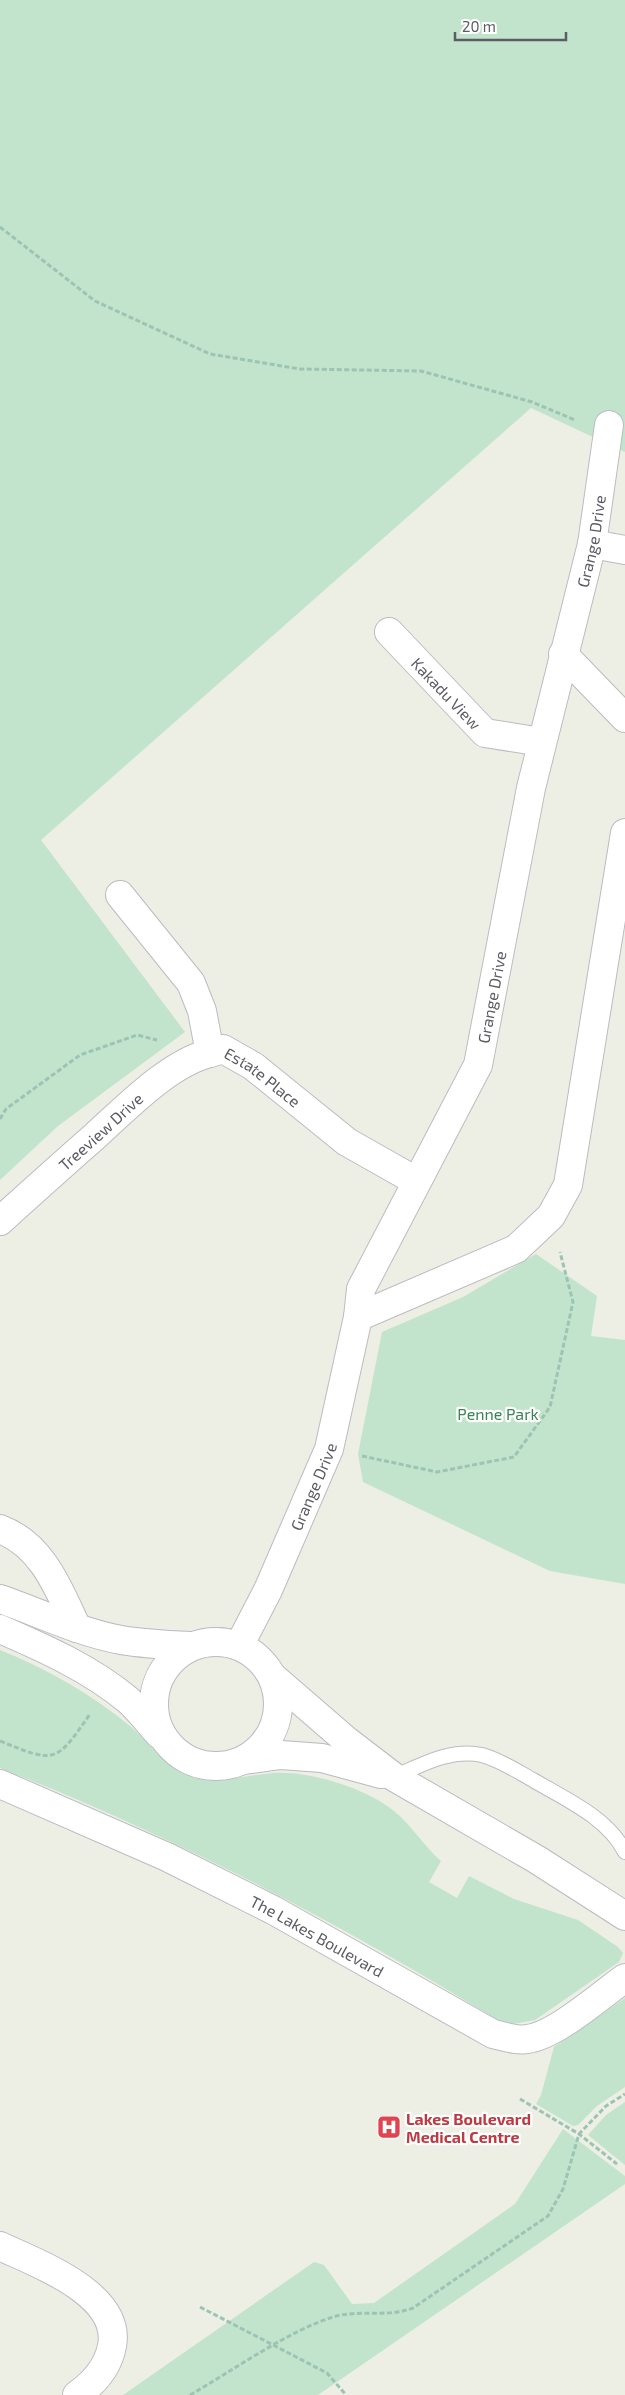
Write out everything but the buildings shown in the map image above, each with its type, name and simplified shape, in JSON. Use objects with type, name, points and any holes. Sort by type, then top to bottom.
[{"type":"street","name":"Grange Drive","points":[[238,1646],[268,1590],[329,1449],[358,1316],[361,1289],[478,1064],[542,742],[592,544],[609,425]]},
{"type":"street","points":[[592,544],[625,550]]},
{"type":"street","name":"Kakadu View","points":[[389,632],[485,733],[542,742]]},
{"type":"street","points":[[563,654],[625,718]]},
{"type":"street","points":[[358,1316],[516,1249],[552,1216],[568,1185],[625,833]]},
{"type":"street","name":"Estate Place","points":[[120,895],[191,983],[202,1011],[210,1053],[223,1049],[253,1066],[347,1142],[416,1182]]},
{"type":"street","name":"Treeview Drive","points":[[0,1221],[131,1104],[197,1056],[210,1053]]},
{"type":"street","points":[[0,1529],[31,1549],[51,1572],[77,1628]]},
{"type":"street","points":[[0,1599],[77,1628],[120,1640],[149,1644],[191,1646]]},
{"type":"street","points":[[0,1629],[39,1646],[128,1700],[174,1751],[190,1761],[208,1766],[226,1766],[244,1760],[281,1755],[322,1758],[394,1777]]},
{"type":"street","points":[[162,1737],[154,1717],[153,1695],[160,1675],[173,1658],[191,1646],[207,1641],[223,1641],[238,1646],[258,1658],[273,1677],[347,1741],[394,1777],[536,1859],[625,1916]]},
{"type":"street","points":[[244,1760],[260,1749],[271,1733],[277,1715],[278,1696],[273,1677]]},
{"type":"street","name":"The Lakes Boulevard","points":[[0,1784],[167,1857],[273,1910],[493,2034],[527,2040],[540,2035],[558,2026],[625,1978]]},
{"type":"street","points":[[0,2246],[86,2290],[106,2313],[112,2327],[111,2354],[105,2368],[95,2380],[77,2395]]},
{"type":"lane","points":[[394,1777],[436,1758],[481,1755],[506,1766],[580,1807],[606,1828],[625,1852]]},
{"type":"path","points":[[0,227],[94,301],[210,354],[300,370],[421,371],[532,402],[576,420],[609,425]]},
{"type":"path","points":[[0,1119],[6,1108],[80,1055],[137,1035],[210,1053]]},
{"type":"path","points":[[329,1449],[437,1472],[514,1456],[550,1406],[573,1302],[552,1216]]},
{"type":"path","points":[[0,1741],[36,1756],[57,1755],[68,1745],[94,1708],[106,1685]]},
{"type":"path","points":[[190,2395],[276,2345],[332,2317],[345,2314],[401,2312],[413,2308],[548,2216],[563,2189],[579,2134],[606,2106],[625,2094]]},
{"type":"path","points":[[520,2099],[579,2134],[617,2164]]},
{"type":"path","points":[[200,2307],[231,2325],[276,2345],[326,2373],[346,2395]]},
{"type":"green space","points":[[0,0],[625,0],[625,452],[531,408],[41,840],[185,1032],[58,1126],[0,1180]]},
{"type":"green space","name":"Penne Park","points":[[536,1254],[597,1296],[591,1336],[625,1340],[625,1584],[550,1571],[363,1482],[358,1454],[382,1332],[463,1297]]},
{"type":"green space","points":[[0,1650],[35,1665],[84,1692],[130,1726],[169,1763],[194,1777],[228,1779],[288,1773],[320,1778],[369,1795],[394,1811],[441,1861],[429,1882],[457,1898],[469,1876],[514,1899],[578,1920],[618,1947],[623,1953],[619,1962],[535,2020],[513,2024],[496,2019],[376,1948],[254,1883],[129,1822],[0,1768]]},
{"type":"green space","points":[[625,1998],[625,2087],[597,2106],[578,2125],[573,2126],[536,2104],[541,2095],[554,2047]]},
{"type":"green space","points":[[625,2102],[625,2165],[588,2135],[606,2115]]},
{"type":"green space","points":[[563,2129],[625,2176],[625,2184],[318,2395],[123,2395],[314,2262],[324,2265],[352,2304],[374,2303],[515,2204]]},
{"type":"place","name":"Lakes Boulevard Medical Centre","points":[[389,2127]]}]
